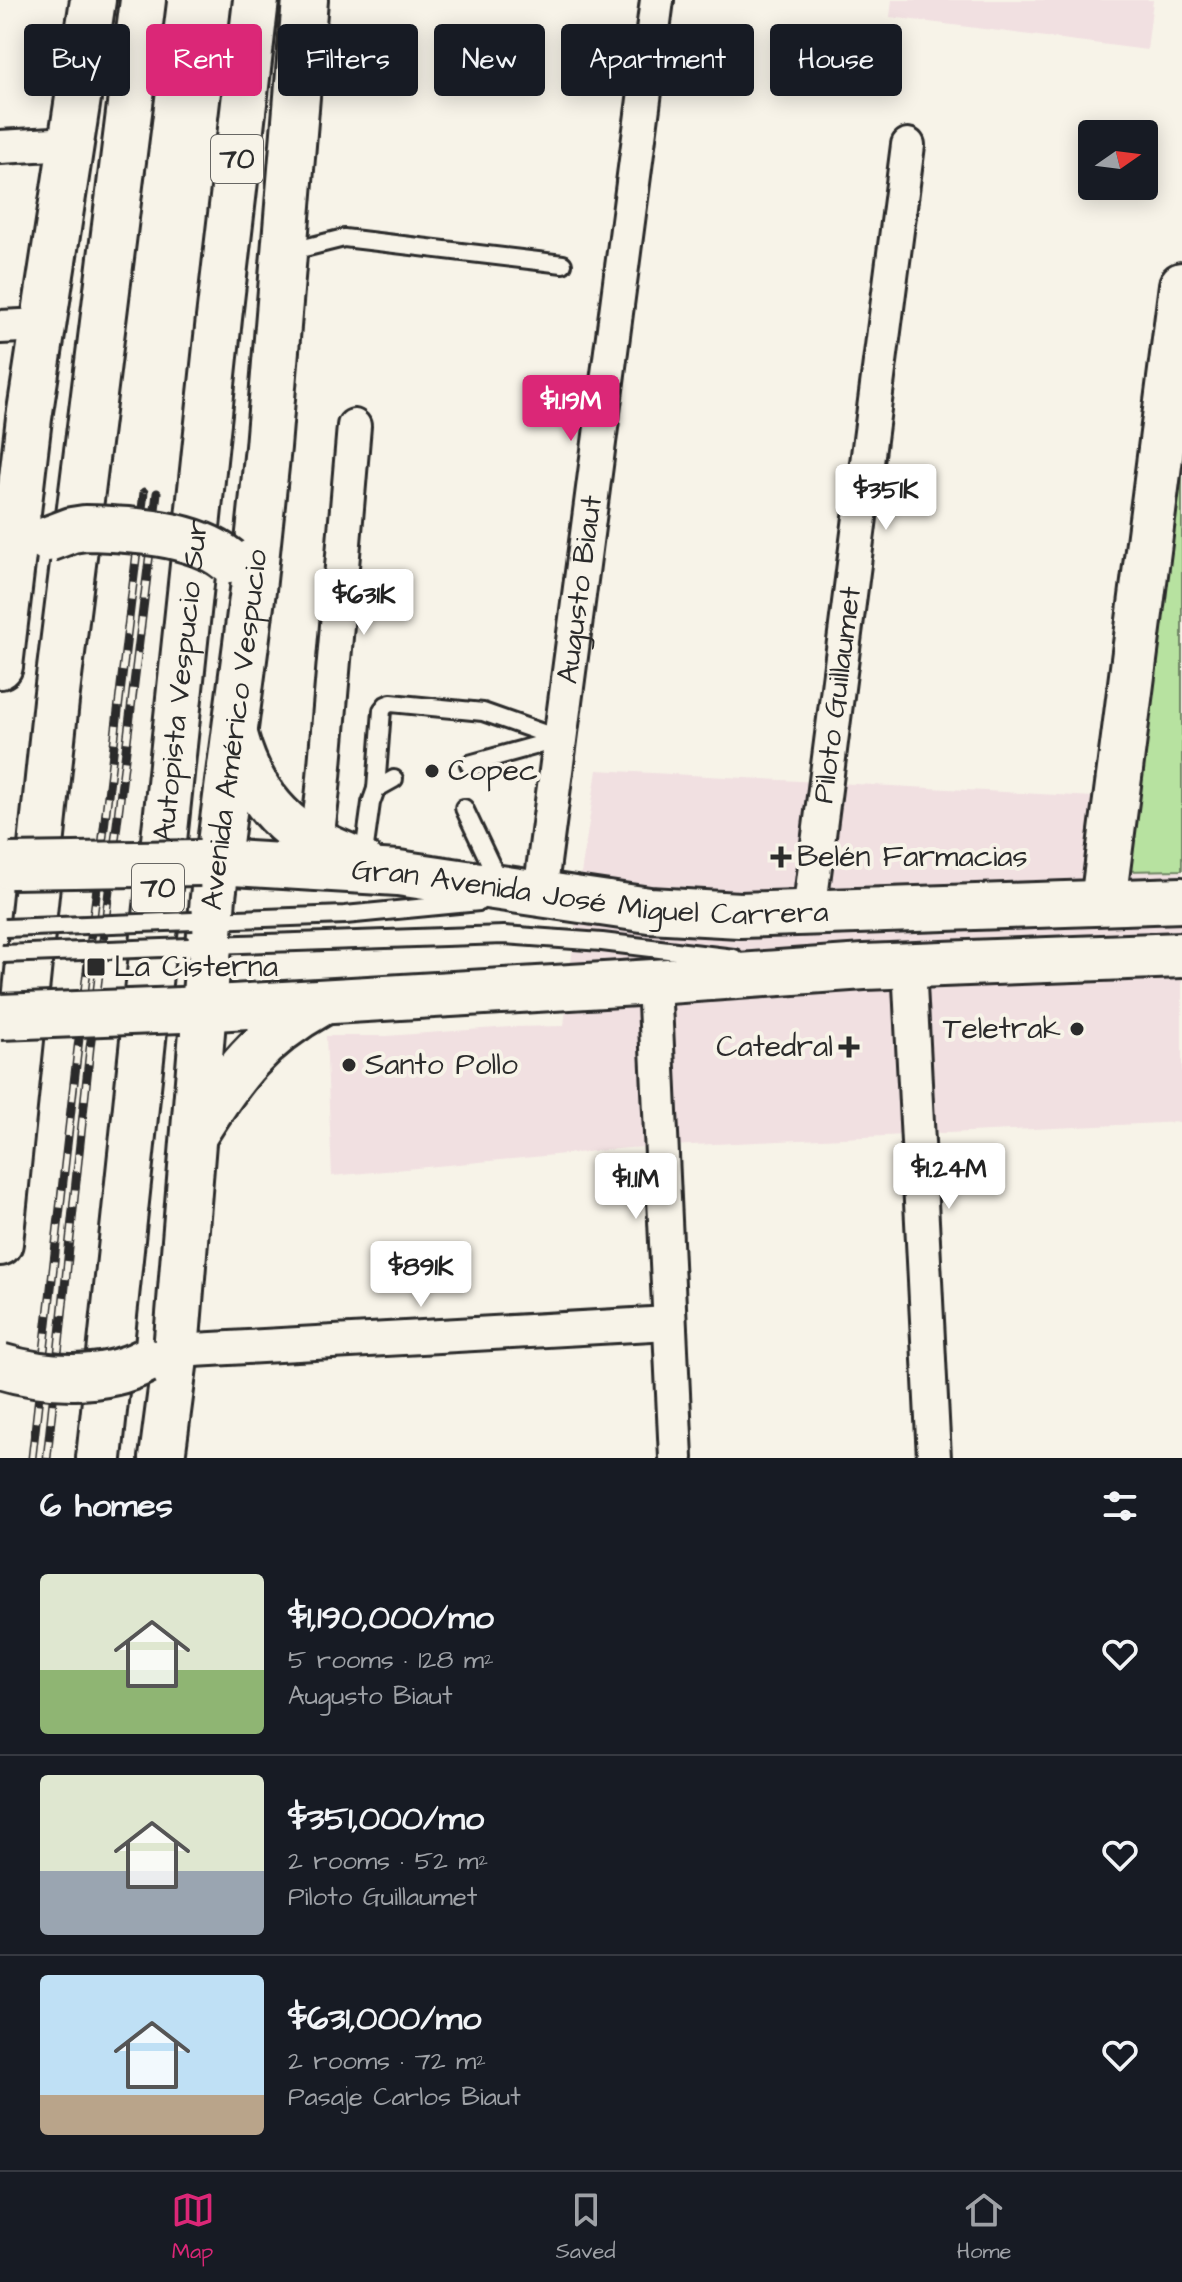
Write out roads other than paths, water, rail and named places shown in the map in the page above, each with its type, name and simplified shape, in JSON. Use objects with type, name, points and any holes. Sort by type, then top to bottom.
[{"type":"main road","points":[[0,666],[11,570],[22,527],[43,325],[93,0]]},
{"type":"main road","points":[[0,1243],[56,701],[143,0]]},
{"type":"main road","name":"Autopista Vespucio Sur","points":[[99,1458],[210,395],[256,0]]},
{"type":"main road","name":"Avenida Américo Vespucio","points":[[162,1458],[166,1349],[192,1139],[192,1010],[208,862],[235,735],[240,575],[284,253],[305,0]]},
{"type":"main road","points":[[1044,960],[1060,953],[1084,935],[1103,902],[1175,400],[1182,285]]},
{"type":"main road","points":[[22,527],[85,528],[177,537],[208,546],[240,575]]},
{"type":"main road","points":[[235,735],[246,769],[265,800],[294,828],[317,842],[381,868]]},
{"type":"main road","name":"Gran Avenida José Miguel Carrera","points":[[5,866],[208,862],[381,868],[649,910],[693,914],[1182,900]]},
{"type":"main road","name":"Gran Avenida José Miguel Carrera","points":[[0,1017],[192,1010],[864,967],[1182,955]]},
{"type":"main road","points":[[192,1139],[251,1055],[286,1024],[325,1002]]},
{"type":"main road","points":[[0,1366],[91,1377],[120,1372],[166,1349]]},
{"type":"street","name":"Augusto Biaut","points":[[521,890],[560,739],[657,0]]},
{"type":"street","points":[[0,147],[71,143]]},
{"type":"street","name":"Piloto Guillaumet","points":[[809,913],[908,145]]},
{"type":"street","points":[[0,327],[43,325]]},
{"type":"street","points":[[317,842],[354,426]]},
{"type":"street","points":[[909,965],[934,1458]]},
{"type":"street","points":[[654,982],[676,1458]]},
{"type":"street","points":[[166,1349],[669,1323]]},
{"type":"lane","points":[[284,253],[344,238],[563,264]]},
{"type":"lane","points":[[381,868],[368,816],[376,789],[382,710],[386,705],[483,712],[560,739]]},
{"type":"lane","points":[[469,764],[560,739]]},
{"type":"lane","points":[[376,789],[394,779]]},
{"type":"lane","points":[[1,954],[443,906],[521,890],[464,808]]},
{"type":"lane","points":[[2,928],[504,935],[864,967]]},
{"type":"railway","points":[[32,1458],[144,492]]},
{"type":"railway","points":[[47,1458],[90,1048],[157,493]]},
{"type":"place","name":"Copec","points":[[432,771]]},
{"type":"place","name":"Belén Farmacias","points":[[781,857]]},
{"type":"place","name":"La Cisterna","points":[[96,967]]},
{"type":"place","name":"Teletrak","points":[[1077,1029]]},
{"type":"place","name":"Catedral","points":[[849,1047]]},
{"type":"place","name":"Santo Pollo","points":[[349,1065]]}]
